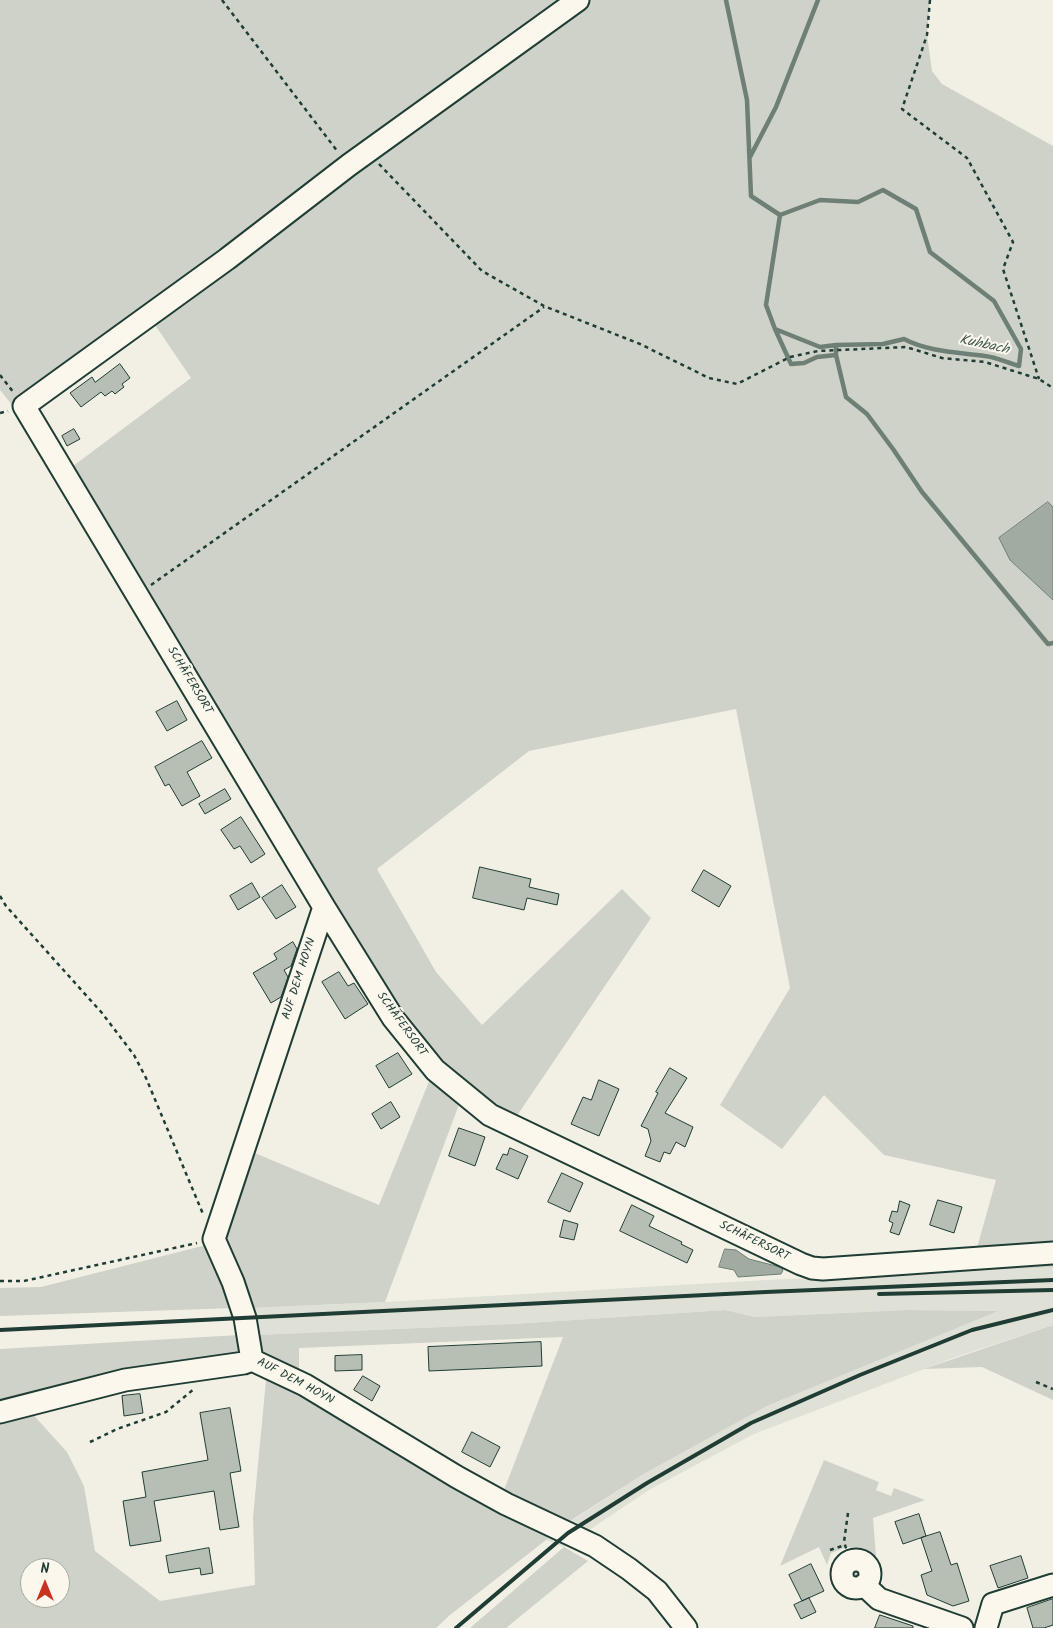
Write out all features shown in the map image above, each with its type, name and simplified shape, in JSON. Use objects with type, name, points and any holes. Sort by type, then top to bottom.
[{"type":"street","points":[[24,406],[219,264],[349,165],[578,0]]},
{"type":"street","name":"SCHÄFERSORT","points":[[24,406],[324,907],[393,1018],[435,1070],[490,1115],[812,1268],[1053,1253]]},
{"type":"street","name":"AUF DEM HOYN","points":[[324,907],[214,1239],[233,1282],[245,1318],[252,1360],[305,1385],[448,1472],[506,1504],[595,1546],[629,1569],[656,1592],[686,1628]]},
{"type":"street","points":[[0,1412],[125,1380],[252,1360]]},
{"type":"street","points":[[847,1553],[841,1575],[843,1581],[853,1588],[864,1585],[879,1599],[962,1628]]},
{"type":"street","points":[[986,1628],[993,1604],[1053,1585]]},
{"type":"path","points":[[222,0],[349,165]]},
{"type":"path","points":[[930,0],[927,35],[902,109],[967,158],[1013,242],[1003,269],[1039,379]]},
{"type":"path","points":[[368,152],[482,271],[544,306],[640,344],[709,378],[736,384],[790,357],[818,352],[906,347],[942,358],[985,362],[1039,379],[1053,388]]},
{"type":"path","points":[[137,595],[544,306]]},
{"type":"path","points":[[0,375],[24,406]]},
{"type":"path","points":[[0,896],[6,906],[102,1013],[134,1055],[146,1078],[214,1239],[24,1281],[0,1281]]},
{"type":"path","points":[[90,1442],[117,1429],[166,1412],[186,1397],[217,1367]]},
{"type":"path","points":[[1036,1382],[1053,1389]]},
{"type":"path","points":[[830,1550],[847,1553],[848,1513]]},
{"type":"shaded area","points":[[0,0],[930,0],[927,35],[932,71],[942,84],[1053,146],[1053,507],[1048,502],[1010,560],[1053,600],[1053,1247],[975,1255],[996,1180],[884,1155],[824,1095],[782,1149],[720,1105],[790,988],[736,709],[529,751],[377,869],[436,972],[482,1025],[622,889],[651,918],[512,1123],[438,1062],[401,1014],[65,472],[191,378],[153,322],[20,415],[0,390]]},
{"type":"shaded area","points":[[1048,502],[1053,507],[1053,600],[1010,560],[999,538]]},
{"type":"shaded area","points":[[430,1079],[460,1102],[385,1302],[249,1308],[219,1235],[250,1151],[379,1205]]},
{"type":"shaded area","points":[[210,1244],[235,1308],[0,1316],[0,1288],[41,1287]]},
{"type":"shaded area","points":[[725,1249],[736,1250],[749,1259],[780,1267],[783,1270],[781,1274],[738,1277],[734,1270],[719,1267]]},
{"type":"shaded area","points":[[1053,1257],[1053,1267],[972,1271],[973,1263]]},
{"type":"shaded area","points":[[1053,1267],[1053,1325],[953,1358],[754,1434],[649,1490],[564,1547],[546,1540],[553,1533],[642,1475],[767,1406],[996,1311],[907,1310],[755,1317],[725,1310],[513,1324],[256,1335],[249,1308],[766,1280]]},
{"type":"shaded area","points":[[725,1310],[755,1317],[907,1310],[998,1311],[767,1406],[642,1475],[567,1523],[504,1490],[563,1337],[299,1348],[299,1372],[270,1361],[259,1351],[256,1335],[513,1324]]},
{"type":"shaded area","points":[[1053,1325],[1053,1400],[982,1367],[924,1369]]},
{"type":"shaded area","points":[[239,1335],[244,1361],[0,1406],[0,1349]]},
{"type":"shaded area","points":[[266,1380],[309,1397],[553,1533],[436,1628],[0,1628],[0,1415],[28,1409],[67,1452],[84,1486],[95,1551],[160,1601],[255,1585],[253,1517]]},
{"type":"shaded area","points":[[824,1460],[879,1482],[876,1490],[891,1496],[894,1488],[925,1500],[873,1518],[876,1556],[871,1557],[865,1549],[847,1547],[831,1553],[827,1565],[819,1547],[780,1566]]},
{"type":"shaded area","points":[[564,1547],[588,1561],[506,1628],[470,1628]]},
{"type":"shaded area","points":[[856,1566],[862,1568],[864,1574],[862,1580],[856,1582],[850,1580],[848,1574],[850,1568]]},
{"type":"building","points":[[120,364],[130,378],[122,384],[124,387],[115,394],[112,391],[105,396],[101,392],[81,407],[70,393],[92,377],[95,382]]},
{"type":"building","points":[[74,429],[80,439],[67,446],[62,436]]},
{"type":"building","points":[[177,701],[187,720],[167,731],[156,712]]},
{"type":"building","points":[[202,741],[212,758],[187,772],[200,796],[182,806],[169,784],[165,786],[155,767]]},
{"type":"building","points":[[225,789],[231,799],[205,814],[199,804]]},
{"type":"building","points":[[241,817],[265,854],[251,863],[240,846],[234,849],[221,830]]},
{"type":"building","points":[[480,867],[531,879],[529,887],[559,894],[557,905],[527,898],[524,910],[473,898]]},
{"type":"building","points":[[704,870],[731,886],[719,907],[692,891]]},
{"type":"building","points":[[252,883],[260,897],[238,910],[230,896]]},
{"type":"building","points":[[282,885],[296,907],[276,919],[262,898]]},
{"type":"building","points":[[293,942],[297,949],[291,966],[284,970],[288,977],[281,997],[271,1003],[253,973],[277,959],[274,954]]},
{"type":"building","points":[[339,972],[348,986],[354,983],[368,1004],[345,1019],[322,982]]},
{"type":"building","points":[[398,1053],[412,1074],[389,1088],[376,1066]]},
{"type":"building","points":[[670,1068],[687,1078],[665,1113],[693,1127],[685,1147],[676,1142],[670,1154],[664,1152],[660,1162],[645,1156],[651,1141],[648,1129],[641,1126],[658,1093],[656,1092]]},
{"type":"building","points":[[599,1080],[619,1089],[599,1136],[571,1124],[583,1097],[591,1100]]},
{"type":"building","points":[[391,1102],[400,1117],[381,1129],[372,1114]]},
{"type":"building","points":[[459,1128],[485,1137],[475,1166],[449,1156]]},
{"type":"building","points":[[510,1148],[528,1156],[518,1179],[496,1169],[503,1154],[507,1155]]},
{"type":"building","points":[[562,1173],[583,1183],[570,1212],[548,1202]]},
{"type":"building","points":[[938,1200],[962,1207],[954,1233],[930,1225]]},
{"type":"building","points":[[900,1201],[910,1205],[899,1235],[890,1232],[893,1223],[889,1221],[892,1211],[897,1212]]},
{"type":"building","points":[[632,1205],[654,1216],[649,1226],[682,1242],[681,1244],[693,1250],[687,1263],[620,1231]]},
{"type":"building","points":[[564,1220],[578,1224],[574,1240],[560,1237]]},
{"type":"building","points":[[541,1342],[542,1366],[429,1371],[428,1347]]},
{"type":"building","points":[[362,1355],[362,1370],[335,1371],[335,1356]]},
{"type":"building","points":[[363,1376],[380,1386],[372,1401],[354,1390]]},
{"type":"building","points":[[140,1394],[143,1413],[124,1416],[122,1396]]},
{"type":"building","points":[[230,1408],[241,1471],[230,1473],[239,1527],[220,1530],[214,1491],[154,1501],[161,1541],[130,1546],[123,1501],[146,1497],[142,1472],[208,1460],[200,1413]]},
{"type":"building","points":[[472,1432],[500,1447],[490,1467],[462,1452]]},
{"type":"building","points":[[919,1514],[926,1536],[903,1544],[895,1522]]},
{"type":"building","points":[[940,1532],[951,1565],[957,1563],[969,1601],[953,1606],[927,1595],[921,1575],[932,1571],[921,1538]]},
{"type":"building","points":[[209,1548],[213,1573],[201,1575],[200,1568],[169,1573],[166,1556]]},
{"type":"building","points":[[1021,1556],[1028,1578],[998,1588],[990,1566]]},
{"type":"building","points":[[811,1564],[824,1591],[802,1601],[789,1575]]},
{"type":"building","points":[[809,1598],[816,1612],[801,1619],[794,1605]]},
{"type":"building","points":[[1053,1599],[1053,1625],[1044,1628],[1033,1628],[1027,1608]]},
{"type":"building","points":[[880,1615],[913,1626],[913,1628],[875,1628]]},
{"type":"waterway","name":"Kuhbach","points":[[726,0],[747,100],[751,196],[780,215],[820,200],[858,202],[883,190],[916,209],[930,252],[994,301],[1021,349],[1019,366],[989,357],[923,347],[904,339],[883,344],[836,345],[836,355],[846,397],[867,414],[922,492],[1048,644],[1053,643]]},
{"type":"waterway","points":[[750,157],[776,107],[818,0]]},
{"type":"waterway","points":[[780,215],[766,305],[775,329],[820,347],[836,345]]},
{"type":"waterway","points":[[775,329],[791,364],[804,363],[817,357],[836,355]]},
{"type":"railway","points":[[0,1330],[766,1292],[1053,1280]]},
{"type":"railway","points":[[879,1294],[1053,1290]]},
{"type":"railway","points":[[456,1628],[568,1533],[647,1483],[751,1423],[860,1375],[972,1330],[1053,1310]]}]
